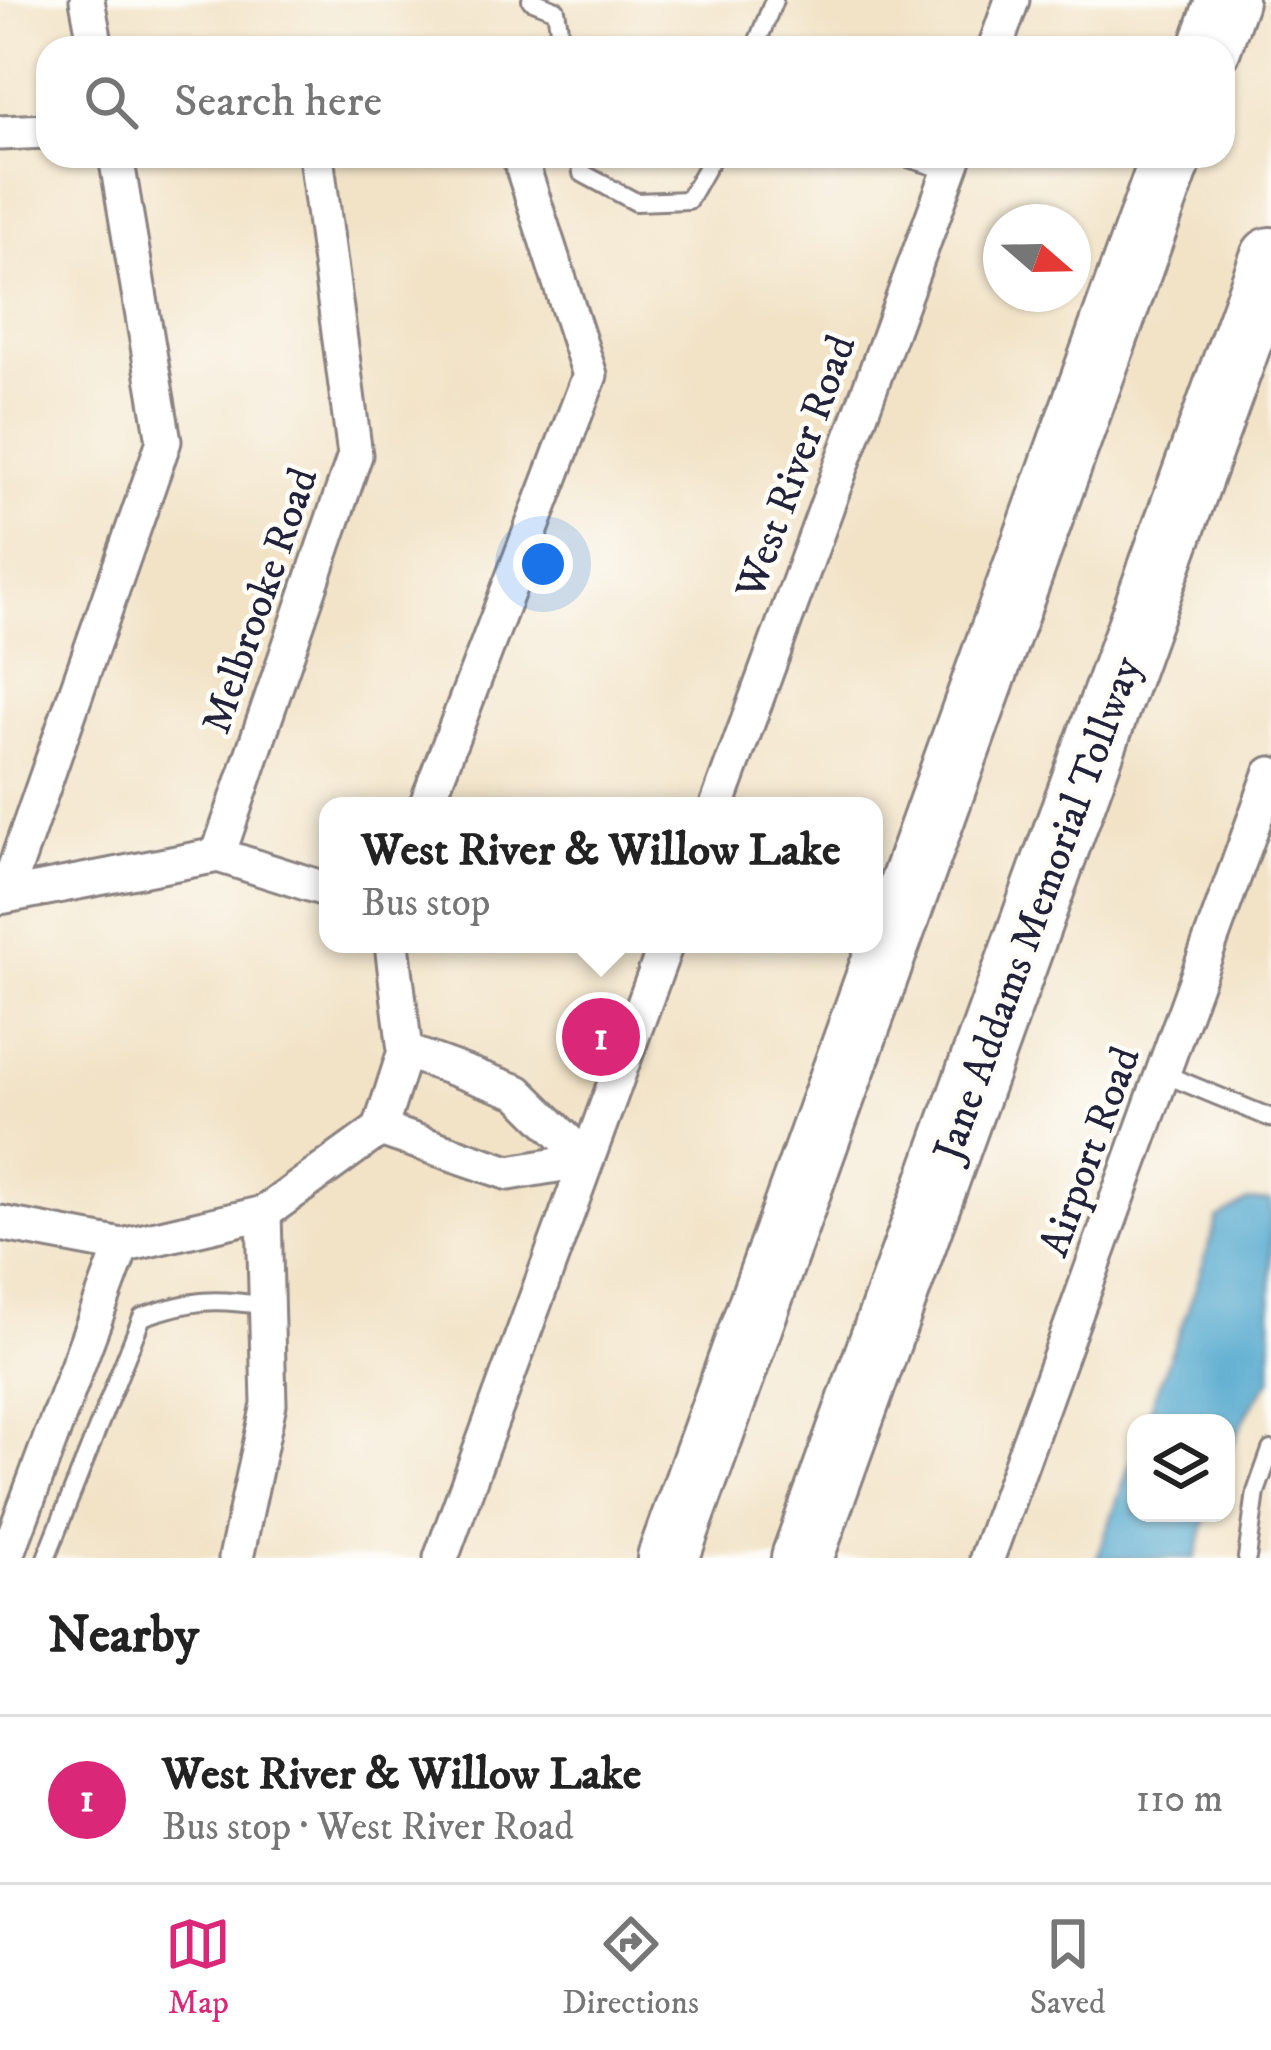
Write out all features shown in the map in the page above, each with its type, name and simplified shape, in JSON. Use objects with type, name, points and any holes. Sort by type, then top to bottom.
[{"type":"highway","points":[[1214,36],[1227,0]]},
{"type":"highway","points":[[668,1558],[1168,168]]},
{"type":"highway","name":"Jane Addams Memorial Tollway","points":[[802,1558],[1271,258]]},
{"type":"street","points":[[87,0],[94,36]]},
{"type":"street","points":[[999,36],[1012,0]]},
{"type":"street","points":[[0,133],[36,132]]},
{"type":"street","points":[[3,896],[164,441],[118,168]]},
{"type":"street","name":"Melbrooke Road","points":[[218,855],[356,455],[318,168]]},
{"type":"street","points":[[429,797],[590,375],[523,168]]},
{"type":"street","name":"West River Road","points":[[720,797],[951,168]]},
{"type":"street","name":"Airport Road","points":[[987,1558],[1271,774]]},
{"type":"street","points":[[3,896],[218,855],[319,887]]},
{"type":"street","points":[[0,1223],[122,1246],[264,1213],[380,1129],[405,1051],[393,953]]},
{"type":"street","points":[[441,1558],[664,953]]},
{"type":"street","points":[[405,1051],[518,1092],[587,1160]]},
{"type":"street","points":[[380,1129],[509,1173],[587,1160]]},
{"type":"street","points":[[236,1558],[269,1404],[264,1213]]},
{"type":"street","points":[[6,1558],[122,1246]]},
{"type":"lane","points":[[531,0],[557,5],[561,36]]},
{"type":"lane","points":[[760,36],[774,0]]},
{"type":"lane","points":[[581,168],[582,173],[636,202],[688,200],[706,168]]},
{"type":"lane","points":[[1164,1074],[1271,1118]]},
{"type":"lane","points":[[46,1558],[142,1317],[178,1304],[218,1298],[267,1306]]},
{"type":"lane","points":[[1246,1558],[1256,1492],[1271,1450]]},
{"type":"water","points":[[1248,1201],[1271,1201],[1271,1379],[1235,1439],[1235,1414],[1147,1414],[1217,1219]]},
{"type":"water","points":[[1127,1473],[1127,1522],[1205,1522],[1196,1558],[1097,1558]]},
{"type":"place","name":"West River & Willow Lake","points":[[601,1037]]}]
